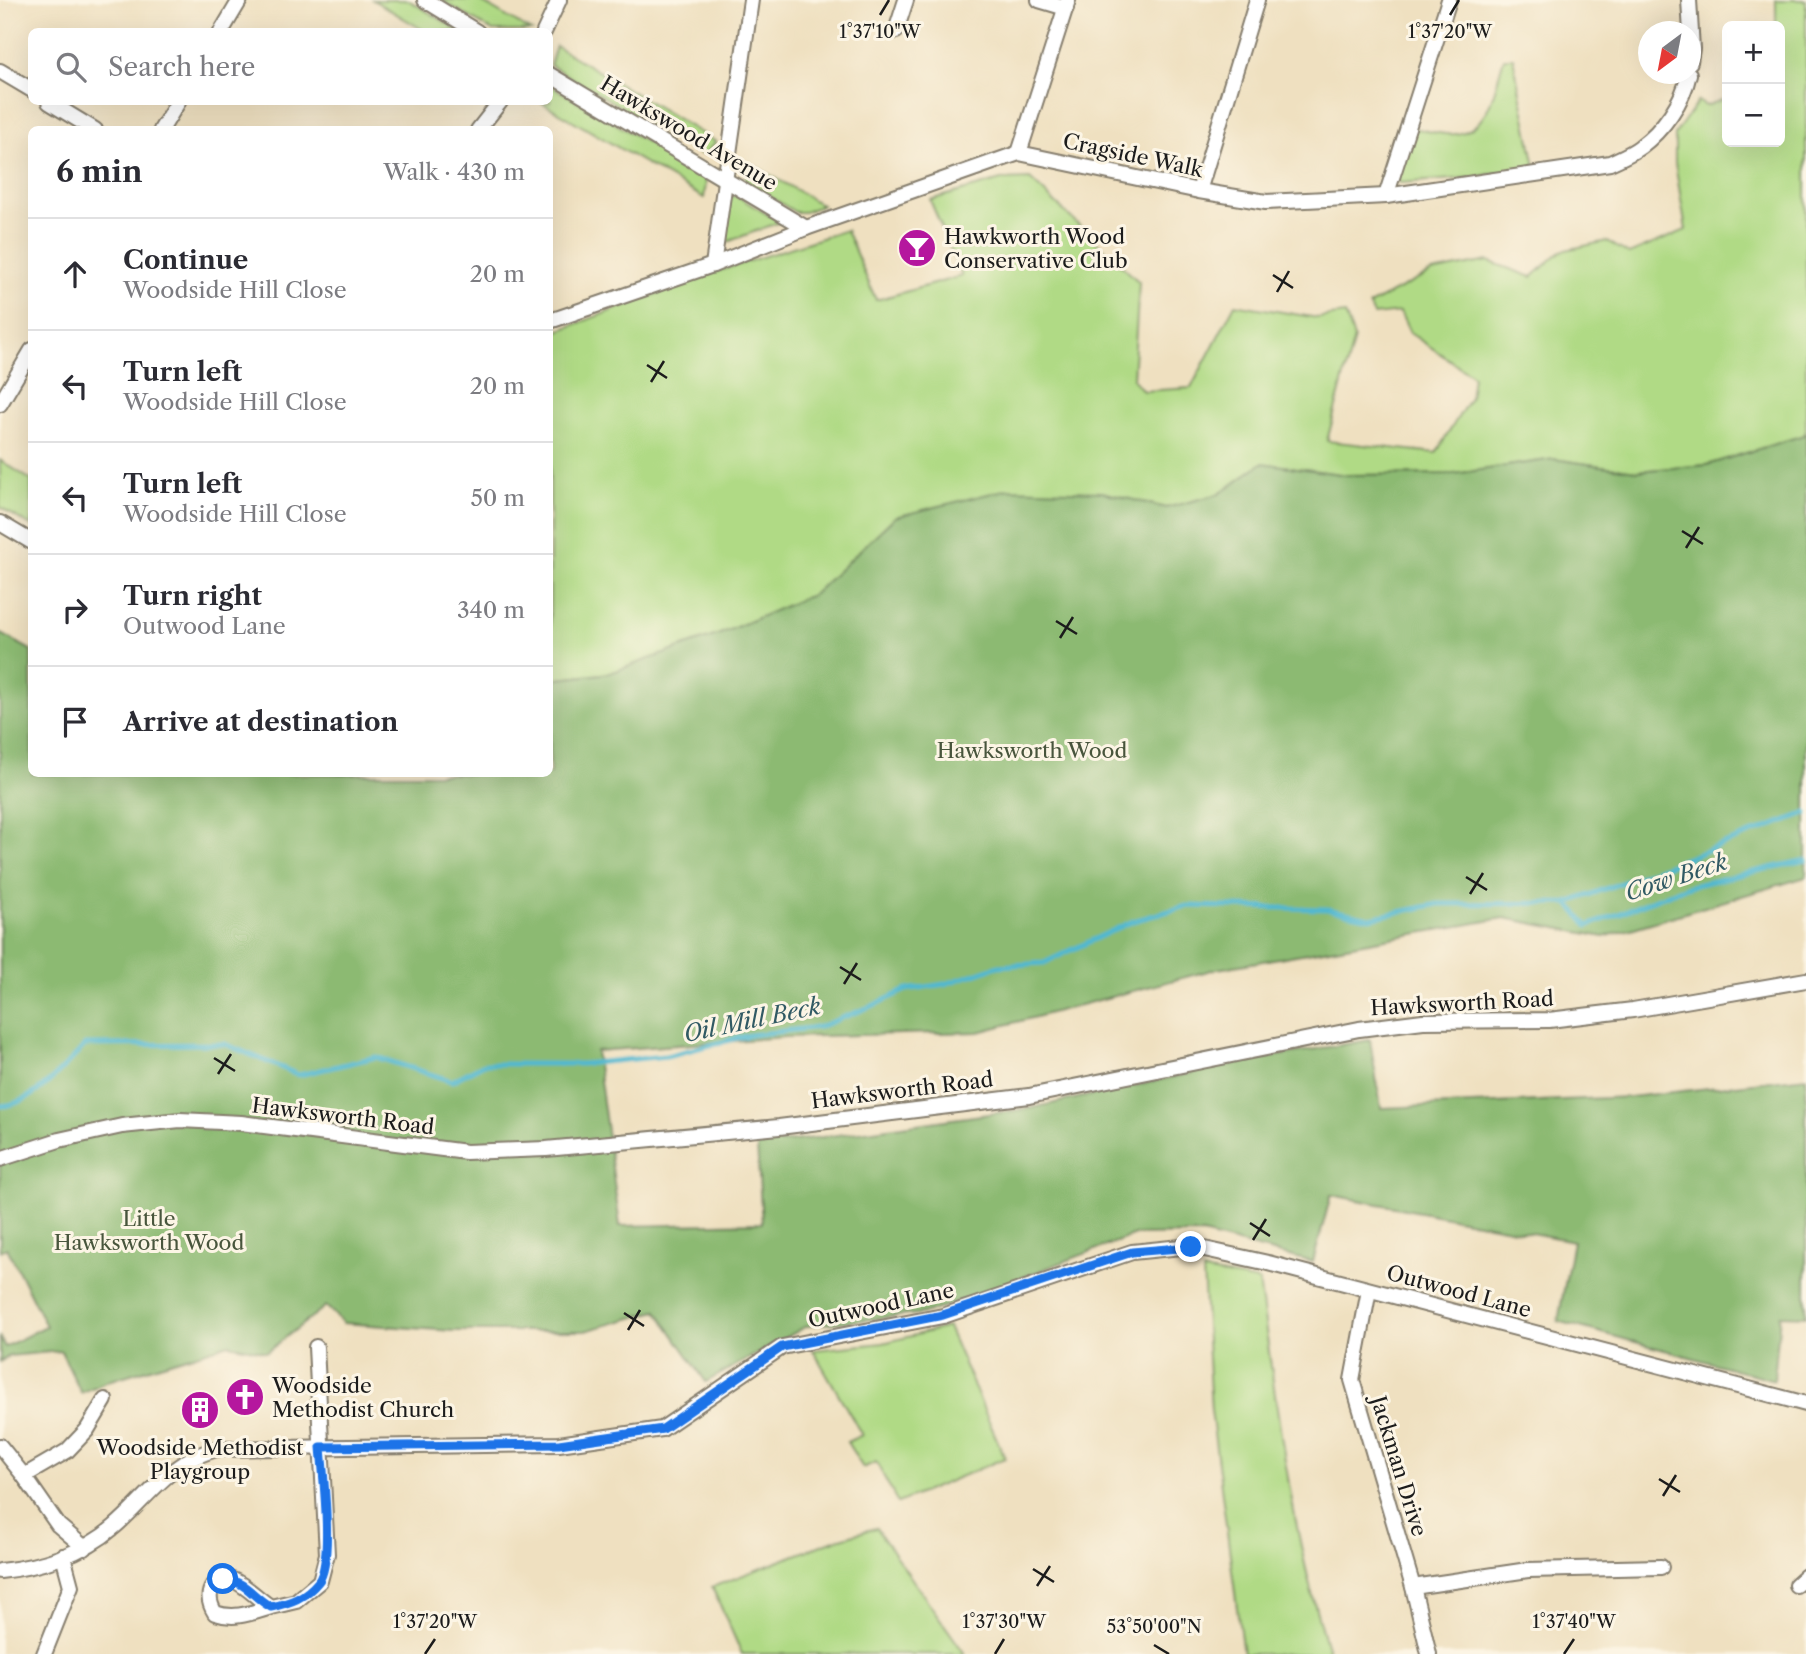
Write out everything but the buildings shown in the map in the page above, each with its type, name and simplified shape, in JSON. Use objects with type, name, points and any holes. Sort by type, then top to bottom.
[{"type":"street","points":[[222,28],[240,0]]},
{"type":"street","points":[[425,0],[470,28]]},
{"type":"street","points":[[546,28],[559,0]]},
{"type":"street","points":[[713,265],[751,0]]},
{"type":"street","points":[[896,31],[906,0]]},
{"type":"street","points":[[553,320],[713,265],[806,228],[1019,153],[1067,4],[1039,0]]},
{"type":"street","points":[[1199,191],[1256,0]]},
{"type":"street","points":[[1386,196],[1449,0]]},
{"type":"street","points":[[1689,0],[1690,21]]},
{"type":"street","points":[[0,71],[28,88]]},
{"type":"street","name":"Hawkswood Avenue","points":[[553,77],[806,228]]},
{"type":"street","name":"Cragside Walk","points":[[1019,153],[1199,191],[1266,202],[1386,196],[1610,163],[1638,149],[1661,128],[1679,101],[1685,84]]},
{"type":"street","points":[[54,105],[88,126]]},
{"type":"street","points":[[163,126],[176,105]]},
{"type":"street","points":[[481,126],[498,105]]},
{"type":"street","points":[[0,404],[28,357]]},
{"type":"street","points":[[0,523],[28,540]]},
{"type":"street","name":"Hawksworth Road","points":[[0,1160],[72,1137],[122,1126],[180,1120],[241,1123],[466,1152],[546,1149],[779,1127],[1029,1096],[1359,1029],[1423,1021],[1549,1020],[1633,1010],[1806,980]]},
{"type":"street","name":"Outwood Lane","points":[[0,1571],[16,1569],[85,1548],[113,1528],[190,1460],[216,1449],[559,1444],[663,1429],[782,1347],[943,1315],[1132,1252],[1191,1247],[1369,1290],[1806,1404]]},
{"type":"street","name":"Jackman Drive","points":[[1369,1290],[1352,1380],[1413,1587],[1429,1654]]},
{"type":"street","points":[[271,1607],[296,1601],[320,1581],[327,1554],[316,1347]]},
{"type":"street","points":[[24,1476],[67,1451],[88,1430],[105,1401]]},
{"type":"street","points":[[0,1446],[58,1525],[85,1548]]},
{"type":"street","points":[[44,1654],[71,1586],[64,1556]]},
{"type":"street","points":[[1413,1587],[1528,1570],[1661,1567]]},
{"type":"green space","points":[[373,0],[408,0],[455,28],[420,28]]},
{"type":"green space","points":[[441,0],[478,0],[526,28],[488,28]]},
{"type":"green space","points":[[1776,0],[1806,0],[1804,435],[1707,465],[1636,471],[1554,459],[1454,474],[1347,475],[1262,463],[1219,494],[1166,508],[1102,492],[895,517],[814,594],[720,634],[610,673],[553,680],[553,333],[712,273],[846,230],[876,300],[962,276],[930,200],[1001,180],[1030,179],[1139,282],[1133,379],[1143,391],[1191,388],[1235,304],[1318,318],[1345,314],[1354,338],[1327,441],[1436,453],[1470,398],[1473,376],[1410,333],[1400,312],[1374,315],[1369,305],[1432,272],[1488,261],[1532,277],[1561,251],[1607,241],[1629,254],[1686,230],[1675,163],[1675,134],[1698,101],[1706,106],[1722,100],[1722,147],[1785,147],[1785,21],[1776,21]]},
{"type":"green space","points":[[556,46],[716,142],[706,153],[700,154],[553,67]]},
{"type":"green space","points":[[1504,58],[1513,58],[1535,166],[1469,178],[1400,183],[1396,178],[1413,128],[1446,134],[1460,133],[1472,128],[1481,120],[1493,97]]},
{"type":"green space","points":[[553,87],[704,176],[704,198],[546,105],[553,105]]},
{"type":"green space","points":[[748,162],[822,205],[805,212],[795,212],[745,181]]},
{"type":"green space","points":[[732,196],[737,196],[780,222],[722,244],[729,200]]},
{"type":"green space","name":"Hawksworth Wood","points":[[1806,432],[1806,877],[1604,937],[1504,918],[1212,970],[979,1032],[785,1037],[596,1051],[620,1226],[762,1223],[757,1146],[1032,1108],[1247,1061],[1370,1040],[1381,1108],[1630,1097],[1806,1077],[1806,1316],[1780,1315],[1774,1380],[1558,1321],[1573,1241],[1331,1195],[1313,1262],[1202,1234],[1135,1235],[927,1313],[807,1326],[706,1382],[657,1311],[585,1331],[453,1331],[343,1323],[326,1306],[267,1352],[229,1344],[108,1381],[81,1393],[61,1351],[9,1356],[0,1362],[0,1338],[5,1347],[46,1326],[7,1248],[0,1251],[0,633],[28,648],[28,777],[553,777],[553,680],[610,673],[720,634],[814,594],[895,517],[1008,489],[1102,492],[1166,508],[1219,494],[1262,463],[1347,475],[1454,474],[1554,459],[1636,471],[1707,465],[1804,435]]},
{"type":"green space","points":[[0,460],[28,478],[28,524],[0,507]]},
{"type":"green space","points":[[1203,1271],[1259,1281],[1295,1516],[1329,1654],[1243,1654],[1211,1410]]},
{"type":"green space","points":[[948,1327],[1005,1458],[898,1503],[876,1462],[863,1468],[847,1442],[862,1435],[813,1350],[883,1343]]},
{"type":"green space","points":[[876,1528],[965,1654],[742,1654],[712,1587],[837,1539]]},
{"type":"waterway","name":"Oil Mill Beck","points":[[0,1106],[24,1100],[47,1084],[85,1045],[225,1044],[299,1075],[376,1057],[452,1081],[484,1064],[582,1064],[666,1056],[750,1035],[819,1027],[906,990],[945,984],[998,966],[1044,963],[1133,921],[1187,906],[1327,909],[1370,918],[1438,904],[1568,903],[1806,813]]},
{"type":"waterway","name":"Cow Beck","points":[[1568,903],[1588,926],[1686,887],[1806,860]]},
{"type":"place","name":"Hawkworth Wood Conservative Club","points":[[917,248]]},
{"type":"place","name":"Woodside Methodist Church","points":[[245,1397]]},
{"type":"place","name":"Woodside Methodist Playgroup","points":[[200,1410]]},
{"type":"route","points":[[223,1579],[235,1580],[262,1603],[271,1607],[296,1601],[320,1581],[327,1554],[321,1447],[559,1444],[663,1429],[782,1347],[943,1315],[1132,1252],[1191,1247]]},
{"type":"park label","name":"Little Hawksworth Wood","points":[[149,1230]]}]
